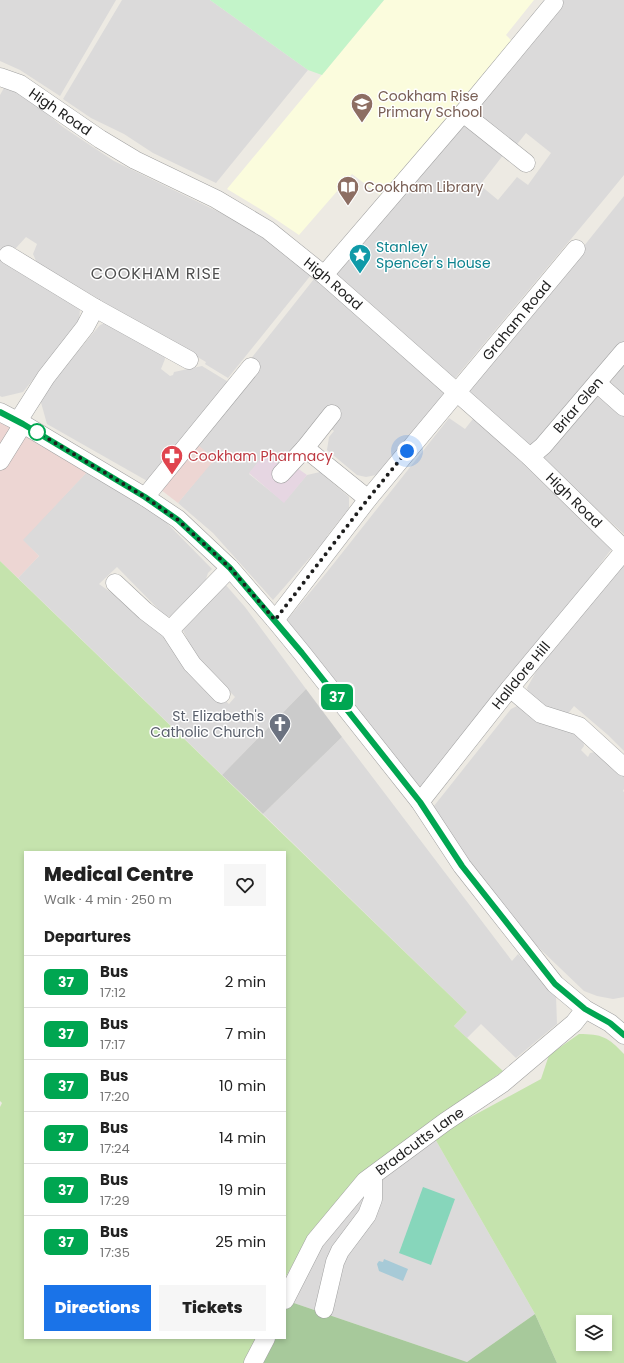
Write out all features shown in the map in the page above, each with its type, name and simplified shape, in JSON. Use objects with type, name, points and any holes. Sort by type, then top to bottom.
[{"type":"street","points":[[324,275],[463,113],[554,3]]},
{"type":"street","name":"High Road","points":[[0,77],[20,84],[100,139],[135,160],[216,199],[268,230],[324,275],[530,457],[624,550]]},
{"type":"street","points":[[463,113],[526,163]]},
{"type":"street","name":"Graham Road","points":[[275,620],[368,499],[576,249]]},
{"type":"street","points":[[17,255],[96,308],[181,360]]},
{"type":"street","points":[[0,460],[46,377],[85,327],[96,308]]},
{"type":"street","name":"Briar Glen","points":[[530,457],[543,446],[624,351]]},
{"type":"street","points":[[145,497],[251,367]]},
{"type":"street","points":[[597,383],[624,407]]},
{"type":"street","points":[[0,412],[145,497],[178,520],[230,568],[275,620],[420,802],[462,866],[555,984],[585,1009],[610,1023],[624,1035]]},
{"type":"street","points":[[281,474],[305,448],[332,414]]},
{"type":"street","points":[[305,448],[368,499]]},
{"type":"street","name":"Halldore Hill","points":[[420,802],[510,688],[624,550]]},
{"type":"street","points":[[170,630],[230,568]]},
{"type":"street","points":[[115,583],[145,611],[170,630],[192,664],[221,694]]},
{"type":"street","points":[[510,688],[542,714],[579,726],[624,767]]},
{"type":"street","name":"Bradcutts Lane","points":[[286,1298],[315,1241],[365,1181],[445,1122],[503,1083],[574,1023],[585,1009]]},
{"type":"street","points":[[324,1310],[335,1262],[340,1251],[367,1215],[373,1199],[373,1176]]},
{"type":"street","points":[[254,1363],[266,1339]]},
{"type":"shaded area","points":[[0,0],[116,0],[60,96],[20,70],[0,61]]},
{"type":"shaded area","points":[[122,0],[210,0],[308,70],[216,183],[153,153],[124,134],[91,118],[63,99]]},
{"type":"shaded area","name":"Cookham Rise Primary School","points":[[384,0],[534,0],[506,35],[513,42],[381,196],[352,174],[299,235],[227,189]]},
{"type":"shaded area","points":[[562,0],[624,0],[624,175],[452,382],[333,277],[459,125],[470,127],[504,154],[480,185],[498,200],[517,177],[528,185],[551,153],[526,133],[514,148],[476,118],[479,101]]},
{"type":"shaded area","points":[[5,86],[33,102],[63,127],[114,161],[223,214],[267,239],[311,275],[228,378],[205,364],[206,362],[37,263],[33,254],[37,244],[26,237],[16,248],[9,249],[0,256],[0,95]]},
{"type":"shaded area","points":[[624,196],[624,343],[532,450],[466,393]]},
{"type":"shaded area","points":[[0,260],[80,308],[79,325],[23,392],[2,397],[0,396]]},
{"type":"shaded area","points":[[314,279],[343,302],[445,392],[376,475],[366,477],[357,475],[327,450],[329,437],[334,431],[318,419],[281,466],[265,454],[249,474],[284,502],[307,475],[320,472],[349,497],[349,508],[327,538],[273,600],[213,533],[178,503],[214,459],[193,441],[249,361]]},
{"type":"shaded area","points":[[105,323],[164,355],[165,359],[161,369],[170,376],[173,375],[174,372],[202,366],[230,383],[149,482],[47,424],[40,399],[100,325]]},
{"type":"shaded area","points":[[624,365],[624,398],[608,385]]},
{"type":"shaded area","points":[[599,392],[624,413],[624,534],[542,460]]},
{"type":"shaded area","points":[[476,415],[613,547],[568,607],[420,792],[287,620],[449,418],[465,429]]},
{"type":"shaded area","points":[[0,422],[88,471],[23,540],[39,556],[18,578],[0,561]]},
{"type":"shaded area","points":[[193,441],[215,459],[178,503],[156,486]]},
{"type":"shaded area","points":[[265,453],[281,466],[286,460],[307,475],[284,503],[249,473]]},
{"type":"shaded area","points":[[88,471],[163,519],[212,569],[208,573],[205,582],[173,617],[165,616],[117,567],[99,584],[140,613],[181,654],[186,664],[229,704],[235,697],[194,654],[183,630],[224,583],[245,607],[306,689],[222,775],[18,578],[39,556],[22,540]]},
{"type":"shaded area","points":[[624,563],[624,751],[574,706],[567,715],[557,715],[529,694],[527,688],[538,668]]},
{"type":"shaded area","points":[[306,689],[342,737],[263,814],[222,775]]},
{"type":"shaded area","points":[[517,706],[565,726],[583,737],[584,746],[581,750],[588,757],[590,753],[600,751],[624,776],[624,997],[613,999],[597,996],[584,991],[513,923],[430,811],[511,709]]},
{"type":"shaded area","points":[[342,737],[512,961],[518,954],[556,995],[557,1024],[516,1058],[481,1024],[467,1038],[454,1026],[467,1012],[263,814]]},
{"type":"shaded area","points":[[434,1137],[535,1314],[467,1362],[286,1300],[337,1216]]},
{"type":"green space","points":[[210,0],[384,0],[322,75],[308,70]]},
{"type":"green space","points":[[0,561],[467,1012],[454,1026],[503,1071],[447,1111],[326,1214],[313,1229],[286,1276],[286,851],[24,851],[24,1339],[256,1339],[244,1363],[0,1363],[0,1107],[2,1103],[0,1101]]},
{"type":"green space","points":[[579,1034],[599,1036],[609,1040],[624,1054],[624,1363],[557,1363],[535,1314],[434,1137],[541,1079],[549,1055]]},
{"type":"green space","points":[[423,1187],[455,1199],[431,1265],[399,1253]]},
{"type":"green space","points":[[286,1300],[467,1362],[535,1314],[557,1363],[258,1363],[268,1339],[286,1339]]},
{"type":"water","points":[[384,1259],[408,1269],[403,1281],[379,1271],[377,1264],[379,1261],[383,1262]]},
{"type":"bus line","name":"37","points":[[0,412],[23,424],[145,497],[178,520],[230,568],[302,653],[420,802],[462,866],[555,984],[585,1009],[610,1023],[624,1035]]},
{"type":"place","name":"Cookham Rise Primary School","points":[[362,124]]},
{"type":"place","name":"Cookham Library","points":[[348,206]]},
{"type":"place","name":"Stanley Spencer's House","points":[[360,274]]},
{"type":"place","name":"Cookham Pharmacy","points":[[172,476]]},
{"type":"place","name":"St. Elizabeth's Catholic Church","points":[[280,744]]},
{"type":"district","name":"COOKHAM RISE","points":[[156,273]]},
{"type":"route","points":[[37,432],[145,497],[178,520],[230,568],[275,620],[407,451]]}]
